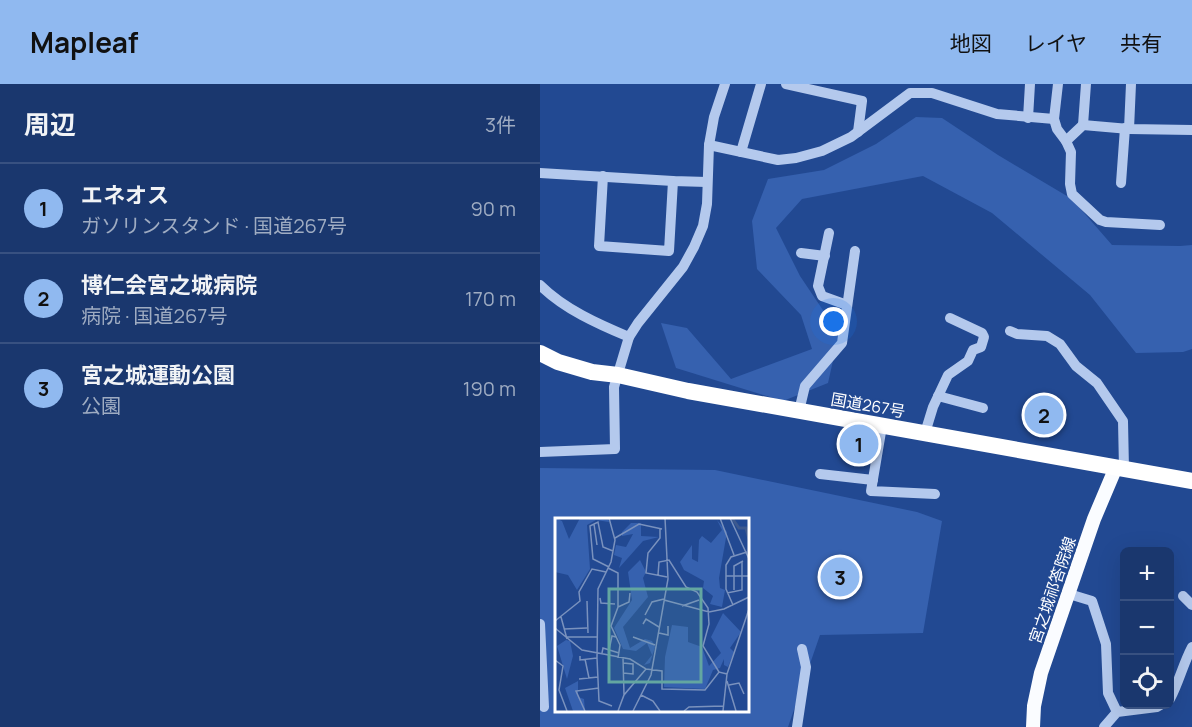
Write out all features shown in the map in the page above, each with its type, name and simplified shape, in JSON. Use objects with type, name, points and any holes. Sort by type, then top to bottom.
[{"type":"highway","name":"国道267号","points":[[540,353],[558,362],[591,372],[618,375],[688,391],[1192,481]]},
{"type":"main road","name":"宮之城祁答院線","points":[[1033,727],[1034,706],[1041,673],[1094,519],[1120,468]]},
{"type":"street","points":[[540,452],[615,449],[614,387],[629,337],[683,267],[702,226],[707,204],[709,145],[714,117],[725,84]]},
{"type":"street","points":[[741,152],[761,84]]},
{"type":"street","points":[[786,84],[862,101],[858,132]]},
{"type":"street","points":[[1028,118],[1030,84]]},
{"type":"street","points":[[1058,84],[1054,119],[1057,129],[1071,152],[1072,194],[1100,220],[1160,225]]},
{"type":"street","points":[[1066,141],[1083,125],[1086,84]]},
{"type":"street","points":[[1121,183],[1131,84]]},
{"type":"street","points":[[709,145],[778,160],[796,159],[822,151],[851,137],[910,93],[923,88],[997,114],[1054,119]]},
{"type":"street","points":[[1083,125],[1127,129],[1192,130]]},
{"type":"street","points":[[540,173],[707,182]]},
{"type":"street","points":[[603,176],[599,246],[669,251],[673,181]]},
{"type":"street","points":[[829,233],[819,286],[822,296],[847,306]]},
{"type":"street","points":[[798,411],[805,386],[842,342],[855,251]]},
{"type":"street","points":[[801,253],[825,256]]},
{"type":"street","points":[[540,285],[573,310],[602,326],[629,337]]},
{"type":"street","points":[[925,433],[933,407],[948,375],[968,361],[974,350],[986,348],[982,333],[950,318]]},
{"type":"street","points":[[1010,331],[1017,334],[1047,336],[1060,344],[1076,366],[1097,383],[1123,422],[1120,468]]},
{"type":"street","points":[[938,396],[983,408]]},
{"type":"street","points":[[882,426],[871,491],[936,494]]},
{"type":"street","points":[[820,474],[873,480]]},
{"type":"street","points":[[1069,594],[1092,601],[1106,644],[1108,693],[1117,712]]},
{"type":"street","points":[[1183,596],[1192,605]]},
{"type":"street","points":[[542,624],[544,707]]},
{"type":"street","points":[[1174,690],[1183,663],[1192,647]]},
{"type":"street","points":[[797,727],[806,667],[802,649]]},
{"type":"street","points":[[1104,727],[1117,712],[1141,709]]},
{"type":"shaded area","points":[[916,117],[942,118],[1072,199],[1112,245],[1192,245],[1192,349],[1183,352],[1136,353],[1090,295],[992,213],[923,176],[802,199],[776,228],[800,276],[839,334],[828,383],[783,401],[676,368],[661,323],[687,328],[731,379],[812,349],[801,315],[757,269],[752,221],[768,179],[824,170],[876,144]]},
{"type":"shaded area","points":[[540,468],[715,470],[917,512],[942,521],[923,633],[820,635],[788,727],[540,727]]},
{"type":"place","name":"博仁会宮之城病院","points":[[1044,415]]},
{"type":"place","name":"エネオス","points":[[859,444]]},
{"type":"place","name":"宮之城運動公園","points":[[840,577]]}]
